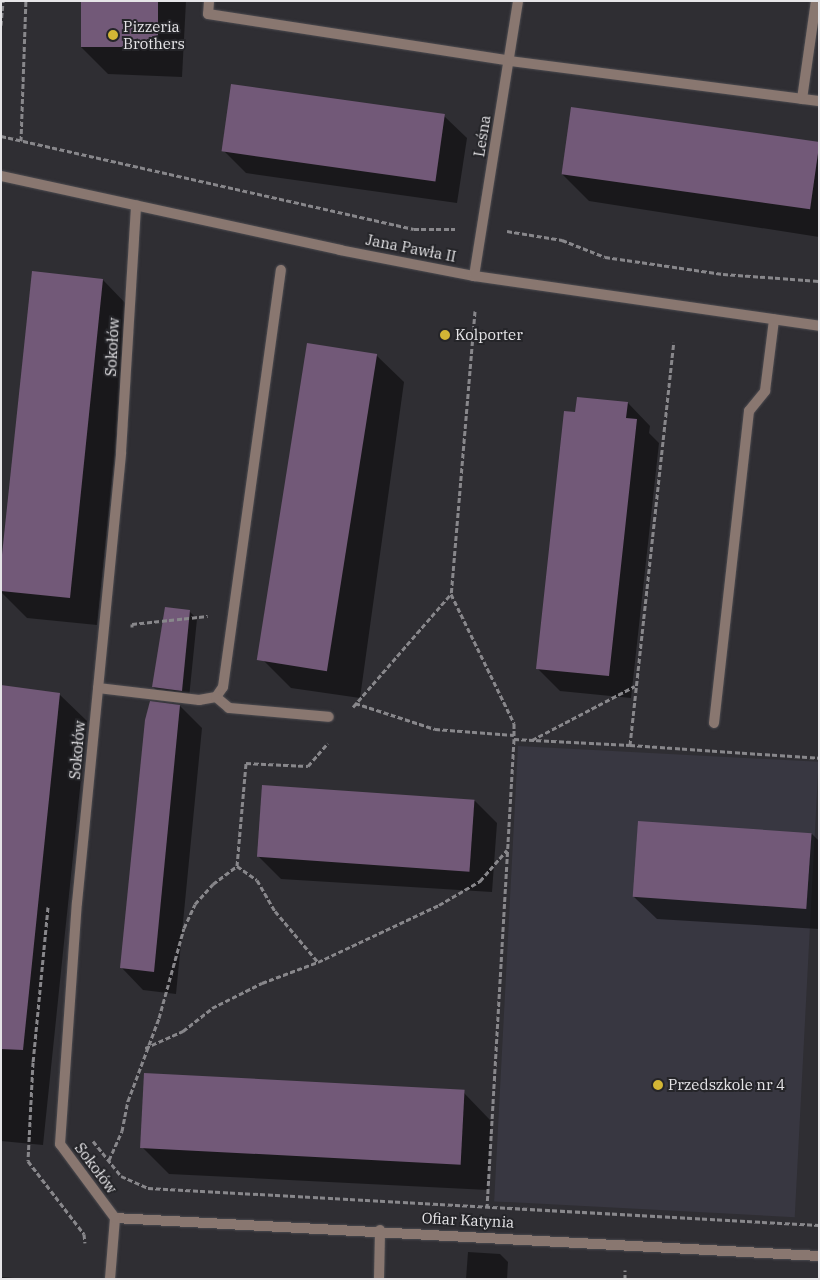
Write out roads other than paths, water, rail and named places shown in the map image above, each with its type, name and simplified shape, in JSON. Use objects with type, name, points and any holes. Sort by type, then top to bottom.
[{"type":"street","points":[[209,1],[208,14],[510,61],[819,101]]},
{"type":"street","name":"Leśna","points":[[474,276],[510,61],[518,1]]},
{"type":"street","points":[[802,99],[816,1]]},
{"type":"street","name":"Jana Pawła II","points":[[1,176],[474,276],[819,326]]},
{"type":"street","name":"Sokołów","points":[[115,1218],[60,1144],[64,1062],[98,688],[122,452],[136,205]]},
{"type":"street","points":[[98,688],[199,700],[216,697],[224,687],[281,270]]},
{"type":"street","points":[[714,723],[749,411],[765,391],[774,320]]},
{"type":"street","points":[[216,697],[229,708],[329,717]]},
{"type":"street","points":[[110,1279],[115,1218]]},
{"type":"street","name":"Ofiar Katynia","points":[[115,1218],[380,1230],[819,1256]]},
{"type":"street","points":[[379,1279],[380,1230]]},
{"type":"place","name":"Pizzeria Brothers","points":[[113,35]]},
{"type":"place","name":"Kolporter","points":[[445,335]]},
{"type":"place","name":"Przedszkole nr 4","points":[[658,1085]]}]
